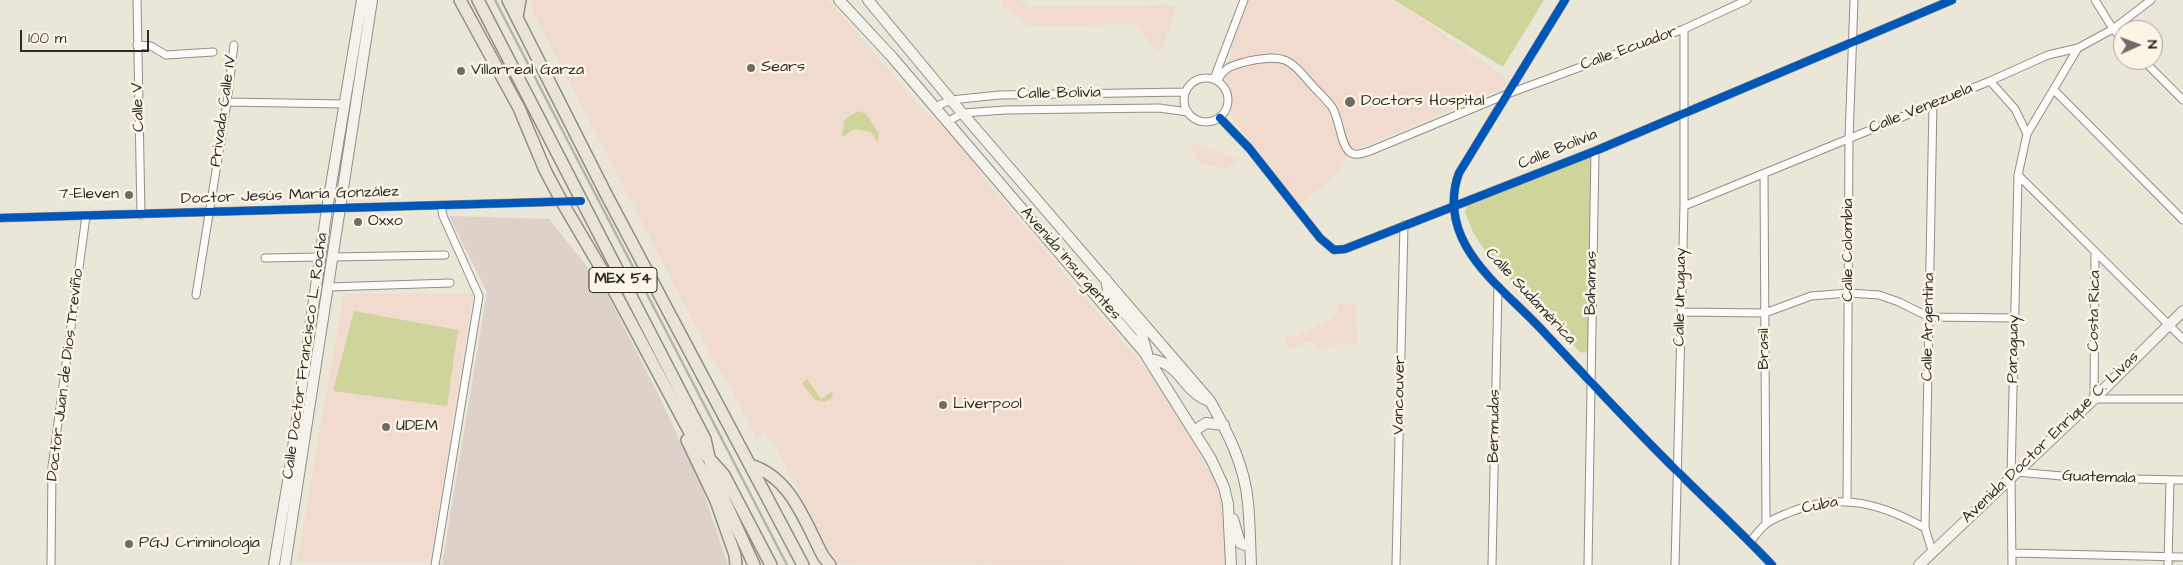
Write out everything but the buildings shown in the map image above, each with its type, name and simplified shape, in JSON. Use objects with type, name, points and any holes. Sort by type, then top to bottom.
[{"type":"main road","name":"Calle Doctor Francisco L. Rocha","points":[[274,565],[328,286],[340,208],[362,0]]},
{"type":"main road","name":"Calle Doctor Francisco L. Rocha","points":[[286,565],[327,208],[344,104],[354,76],[372,0]]},
{"type":"main road","name":"MEX 54","points":[[460,0],[519,108],[545,170],[562,202],[612,287],[696,444],[724,475],[771,565]]},
{"type":"main road","name":"MEX 54","points":[[478,0],[706,439],[713,476],[754,565]]},
{"type":"main road","name":"MEX 54","points":[[508,0],[593,168],[803,565]]},
{"type":"main road","points":[[518,17],[520,0]]},
{"type":"main road","name":"Avenida Insurgentes","points":[[839,0],[892,57],[1125,328],[1148,359],[1194,431],[1224,487],[1228,504],[1231,565]]},
{"type":"main road","name":"Avenida Insurgentes","points":[[868,0],[951,100],[1210,401],[1224,426],[1241,468],[1248,501],[1251,565]]},
{"type":"main road","points":[[1106,278],[1108,295],[1142,332],[1148,359],[1166,363],[1198,397],[1210,401]]},
{"type":"main road","name":"Avenida Doctor Enrique C. Livas","points":[[1919,565],[2094,399],[2183,310]]},
{"type":"main road","points":[[676,405],[681,428],[716,501],[735,555],[736,565]]},
{"type":"main road","points":[[1194,431],[1206,423],[1224,426]]},
{"type":"main road","points":[[750,465],[763,469],[777,478],[788,491],[823,556],[830,565]]},
{"type":"main road","points":[[1228,504],[1240,543],[1245,545],[1250,543]]},
{"type":"street","name":"Calle V","points":[[136,0],[141,214]]},
{"type":"street","points":[[1216,80],[1244,0]]},
{"type":"street","name":"Calle Sudamérica","points":[[1565,0],[1510,93],[1459,173],[1454,189],[1453,206],[1458,228],[1466,246],[1498,287],[1529,316],[1590,382],[1772,565]]},
{"type":"street","name":"Calle Ecuador","points":[[1216,80],[1222,71],[1230,66],[1276,58],[1293,63],[1332,108],[1338,118],[1345,145],[1350,152],[1355,154],[1370,151],[1510,93],[1684,29],[1747,0]]},
{"type":"street","name":"Calle Colombia","points":[[1847,500],[1849,138],[1854,0]]},
{"type":"street","name":"Calle Bolivia","points":[[1220,118],[1249,148],[1320,238],[1334,250],[1345,250],[1595,150],[1952,0]]},
{"type":"street","points":[[2095,0],[2113,29]]},
{"type":"street","name":"Calle Venezuela","points":[[2125,20],[2151,0]]},
{"type":"street","name":"Calle Uruguay","points":[[1675,565],[1684,206],[1682,114],[1684,29]]},
{"type":"street","name":"Calle Venezuela","points":[[1684,206],[1990,81],[2048,55],[2078,48],[2113,29]]},
{"type":"street","points":[[137,45],[156,47],[166,55],[213,52]]},
{"type":"street","name":"Privada Calle IV","points":[[196,295],[227,102],[234,45]]},
{"type":"street","name":"Paraguay","points":[[2012,565],[2014,318],[2018,175],[2027,134],[2078,48]]},
{"type":"street","points":[[2154,70],[2183,100]]},
{"type":"street","points":[[1201,78],[1216,80],[1223,86],[1228,100],[1226,110],[1220,118],[1204,122],[1198,120],[1188,112],[1185,105],[1185,92],[1189,86],[1201,78]]},
{"type":"street","points":[[1990,81],[2015,109],[2027,134]]},
{"type":"street","points":[[2054,90],[2183,220]]},
{"type":"street","name":"Calle Bolivia","points":[[935,107],[951,100],[999,95],[1185,92]]},
{"type":"street","points":[[227,102],[344,104]]},
{"type":"street","name":"Calle Argentina","points":[[1932,551],[1925,528],[1933,103]]},
{"type":"street","name":"Calle Bolivia","points":[[947,122],[963,113],[1005,110],[1159,108],[1188,112]]},
{"type":"street","name":"Bahamas","points":[[1588,565],[1595,150]]},
{"type":"street","name":"Brasil","points":[[1764,174],[1766,524]]},
{"type":"street","points":[[2018,175],[2183,339]]},
{"type":"street","name":"Doctor Jesús María González","points":[[0,218],[581,201]]},
{"type":"street","points":[[435,565],[479,296],[443,216],[441,205]]},
{"type":"street","name":"Doctor Juan de Dios Treviño","points":[[51,565],[52,467],[86,216]]},
{"type":"street","name":"Vancouver","points":[[1396,565],[1404,225]]},
{"type":"street","name":"Costa Rica","points":[[2094,399],[2096,254]]},
{"type":"street","points":[[332,257],[445,255]]},
{"type":"street","points":[[264,258],[320,257]]},
{"type":"street","points":[[328,286],[450,283]]},
{"type":"street","name":"Bermudas","points":[[1492,565],[1498,287]]},
{"type":"street","points":[[1681,312],[1765,313],[1811,296],[1849,293],[1879,295],[1899,302],[1929,317],[2014,318]]},
{"type":"street","points":[[2094,399],[2183,399]]},
{"type":"street","name":"Guatemala","points":[[2014,474],[2183,480]]},
{"type":"street","points":[[2168,565],[2170,480]]},
{"type":"street","name":"Cuba","points":[[1750,542],[1766,524],[1779,517],[1817,503],[1847,500],[1890,510],[1925,528]]},
{"type":"street","points":[[2012,553],[2183,556]]},
{"type":"shaded area","points":[[532,0],[828,0],[920,107],[956,139],[974,162],[984,179],[1164,391],[1219,489],[1224,520],[1225,565],[841,564],[829,549],[777,449],[765,432],[756,437],[727,380],[717,367],[532,10]]},
{"type":"shaded area","points":[[1002,0],[1020,0],[1028,7],[1171,5],[1177,7],[1161,50],[1156,51],[1136,24],[1030,26],[1002,5]]},
{"type":"shaded area","name":"Doctors Hospital","points":[[1246,0],[1387,0],[1413,12],[1504,77],[1507,83],[1505,87],[1362,147],[1356,147],[1346,158],[1340,171],[1299,205],[1232,118],[1231,93],[1225,76]]},
{"type":"shaded area","points":[[1189,141],[1240,160],[1223,169],[1198,162]]},
{"type":"shaded area","points":[[449,216],[549,219],[604,288],[663,404],[702,488],[728,565],[442,565],[487,292]]},
{"type":"shaded area","name":"UDEM","points":[[344,294],[473,294],[430,561],[297,562]]},
{"type":"shaded area","points":[[1337,304],[1356,304],[1357,343],[1338,344],[1324,350],[1309,341],[1289,349],[1285,336],[1298,336],[1337,316]]},
{"type":"green space","points":[[1394,0],[1544,0],[1503,67]]},
{"type":"green space","points":[[858,111],[866,114],[879,134],[877,142],[871,132],[855,129],[842,137],[844,120]]},
{"type":"green space","points":[[1585,157],[1590,157],[1592,162],[1589,348],[1585,353],[1580,352],[1491,260],[1473,232],[1465,213],[1467,206]]},
{"type":"green space","points":[[354,311],[458,330],[447,406],[333,391]]},
{"type":"green space","points":[[807,379],[821,399],[833,391],[832,398],[824,402],[814,399],[802,383]]},
{"type":"railway","points":[[495,0],[787,565]]},
{"type":"cycle path","points":[[1565,0],[1459,173],[1454,191],[1454,210],[1458,228],[1473,258],[1491,280],[1542,330],[1643,437],[1772,565]]},
{"type":"cycle path","points":[[1220,118],[1249,148],[1320,238],[1334,250],[1345,249],[1595,151],[1952,0]]},
{"type":"cycle path","points":[[0,218],[581,201]]},
{"type":"place","name":"Sears","points":[[751,68]]},
{"type":"place","name":"Villarreal Garza","points":[[461,71]]},
{"type":"place","name":"Doctors Hospital","points":[[1350,102]]},
{"type":"place","name":"7-Eleven","points":[[129,195]]},
{"type":"place","name":"Oxxo","points":[[358,222]]},
{"type":"place","name":"Liverpool","points":[[943,405]]},
{"type":"place","name":"UDEM","points":[[386,427]]},
{"type":"place","name":"PGJ Criminologia","points":[[129,544]]}]
